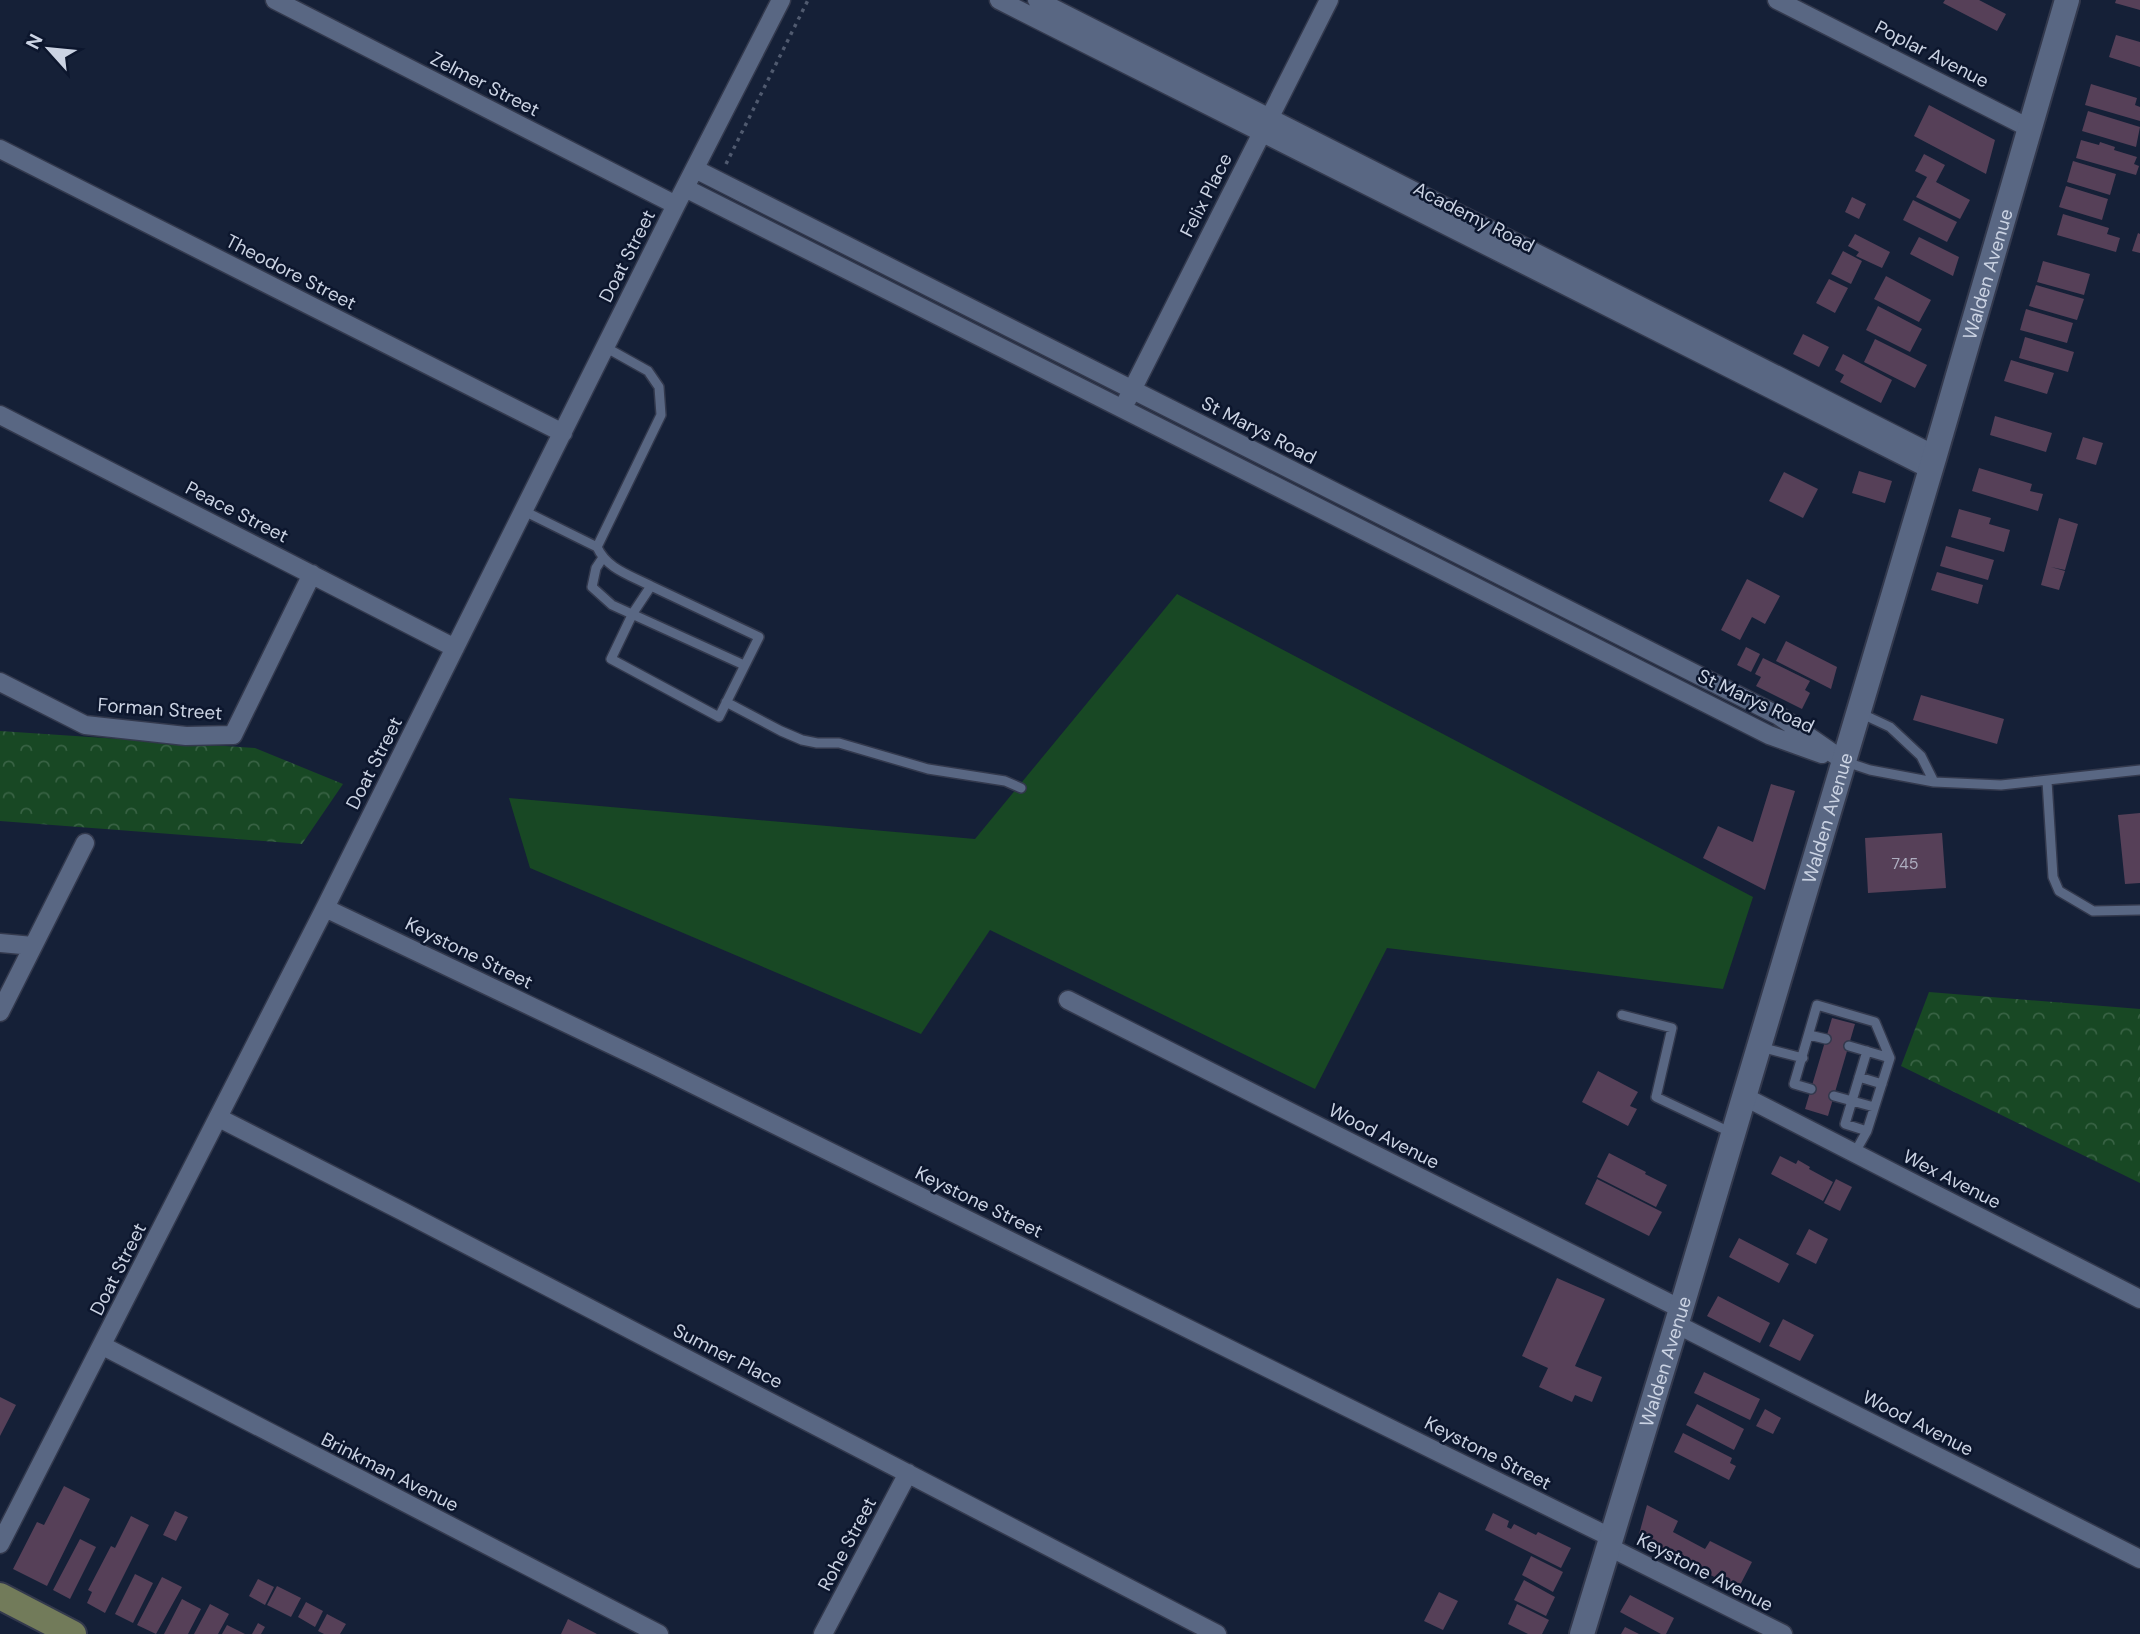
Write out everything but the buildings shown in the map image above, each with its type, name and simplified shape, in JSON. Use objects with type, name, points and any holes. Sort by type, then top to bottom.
[{"type":"main road","name":"Walden Avenue","points":[[1582,1634],[1859,713],[2067,0]]},
{"type":"main road","points":[[0,1596],[74,1634]]},
{"type":"street","name":"Zelmer Street","points":[[275,0],[676,205]]},
{"type":"street","name":"Doat Street","points":[[0,1544],[326,908],[781,0]]},
{"type":"street","name":"Academy Road","points":[[999,0],[1084,33],[1933,463]]},
{"type":"street","name":"Academy Road","points":[[1037,0],[1084,33]]},
{"type":"street","name":"Felix Place","points":[[1122,409],[1329,0]]},
{"type":"street","name":"Poplar Avenue","points":[[1777,0],[2029,128]]},
{"type":"street","name":"Theodore Street","points":[[0,149],[563,433]]},
{"type":"street","name":"St Marys Road","points":[[695,169],[1779,716],[1844,761]]},
{"type":"street","name":"St Marys Road","points":[[685,188],[1769,735],[1844,761]]},
{"type":"street","points":[[943,318],[952,299]]},
{"type":"street","name":"Academy Road","points":[[1676,333],[1892,452],[1933,463]]},
{"type":"street","name":"Peace Street","points":[[0,415],[455,648]]},
{"type":"street","points":[[1323,510],[1333,491]]},
{"type":"street","name":"Forman Street","points":[[0,682],[85,725],[186,736],[233,735],[312,574]]},
{"type":"street","points":[[1586,642],[1595,623]]},
{"type":"street","points":[[0,1012],[85,843]]},
{"type":"street","name":"Keystone Street","points":[[326,908],[652,1064],[1610,1543]]},
{"type":"street","points":[[0,943],[33,946]]},
{"type":"street","name":"Wood Avenue","points":[[1068,1000],[1679,1316],[2140,1559]]},
{"type":"street","name":"Wex Avenue","points":[[1745,1097],[2140,1299]]},
{"type":"street","name":"Sumner Place","points":[[219,1118],[1217,1634]]},
{"type":"street","name":"Brinkman Avenue","points":[[103,1346],[659,1634]]},
{"type":"street","name":"Rohe Street","points":[[823,1634],[908,1473]]},
{"type":"street","name":"Keystone Avenue","points":[[1610,1543],[1783,1634]]},
{"type":"lane","points":[[597,547],[660,415],[659,387],[648,370],[605,347]]},
{"type":"lane","points":[[524,511],[597,547],[602,559],[610,565],[759,637],[719,717],[611,659],[633,613],[651,586]]},
{"type":"lane","points":[[602,559],[596,568],[592,587],[612,605],[744,665]]},
{"type":"lane","points":[[726,702],[802,740],[839,743],[928,769],[1005,781],[1021,788]]},
{"type":"lane","points":[[1859,713],[1891,727],[1921,756],[1934,782]]},
{"type":"lane","points":[[1844,761],[1871,770],[1934,782],[2001,785],[2140,771]]},
{"type":"lane","points":[[2047,780],[2053,877],[2059,891],[2093,911],[2140,910]]},
{"type":"lane","points":[[1811,1089],[1794,1084],[1817,1005],[1875,1023],[1890,1058],[1867,1131],[1854,1154]]},
{"type":"lane","points":[[1622,1015],[1672,1028],[1656,1097],[1734,1133]]},
{"type":"lane","points":[[1810,1035],[1826,1039]]},
{"type":"lane","points":[[1760,1046],[1802,1058]]},
{"type":"lane","points":[[1849,1046],[1890,1058]]},
{"type":"lane","points":[[1867,1051],[1845,1124],[1867,1131]]},
{"type":"lane","points":[[1859,1077],[1882,1084]]},
{"type":"lane","points":[[1835,1096],[1874,1107]]},
{"type":"path","points":[[725,166],[808,0]]},
{"type":"green space","points":[[1177,594],[1753,897],[1723,989],[1387,948],[1315,1089],[990,930],[921,1034],[530,868],[509,798],[975,839]]},
{"type":"green space","points":[[0,731],[255,748],[343,784],[302,844],[0,821]]},
{"type":"green space","points":[[1929,992],[2140,1009],[2140,1183],[1901,1066]]}]
